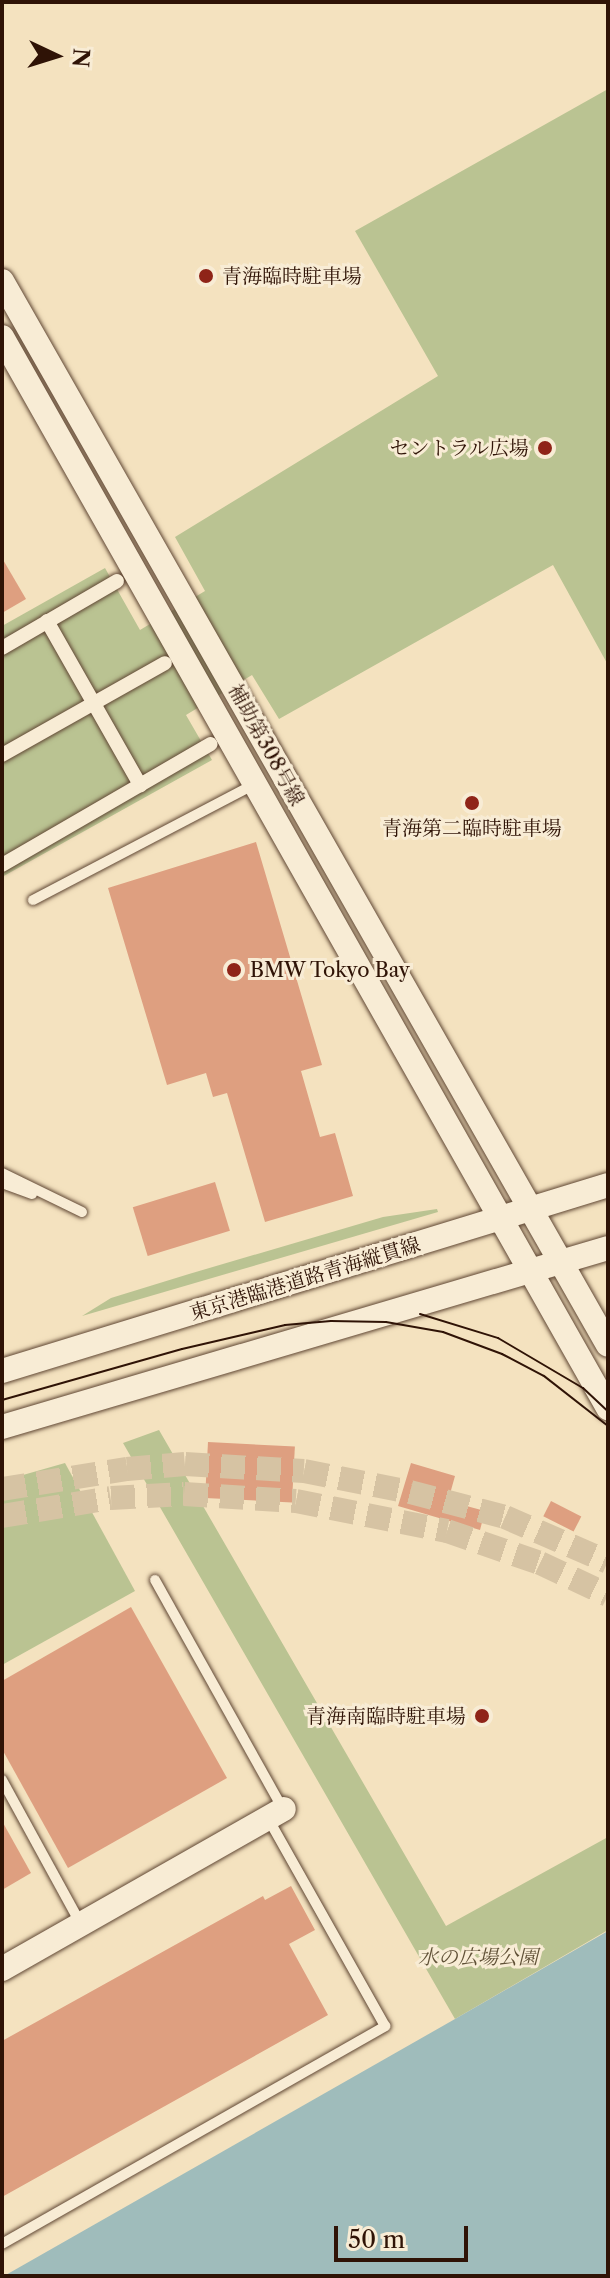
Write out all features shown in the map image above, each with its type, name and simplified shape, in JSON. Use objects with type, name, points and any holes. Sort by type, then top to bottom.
[{"type":"street","name":"補助第308号線","points":[[2,281],[528,1210],[608,1345]]},
{"type":"street","name":"補助第308号線","points":[[2,337],[608,1408]]},
{"type":"street","points":[[2,648],[117,581]]},
{"type":"street","points":[[47,621],[140,785]]},
{"type":"street","points":[[2,755],[165,663]]},
{"type":"street","points":[[2,865],[211,744]]},
{"type":"street","name":"東京港臨港道路青海縦貫線","points":[[4,1367],[608,1185]]},
{"type":"street","points":[[2,1427],[608,1248]]},
{"type":"street","points":[[2,1969],[276,1814]]},
{"type":"lane","points":[[33,900],[255,784]]},
{"type":"lane","points":[[2,1173],[82,1212],[2,1183]]},
{"type":"lane","points":[[2,2244],[385,2026],[155,1580]]},
{"type":"lane","points":[[2,1780],[81,1924]]},
{"type":"green space","points":[[608,89],[608,665],[553,565],[279,719],[252,675],[186,715],[212,760],[2,877],[2,626],[105,568],[140,630],[205,591],[175,537],[438,376],[355,231]]},
{"type":"green space","points":[[437,1209],[438,1212],[82,1316],[111,1298],[189,1274],[383,1217]]},
{"type":"green space","name":"水の広場公園","points":[[159,1430],[446,1926],[608,1837],[608,1930],[455,2019],[123,1443]]},
{"type":"green space","points":[[65,1463],[135,1591],[2,1665],[2,1481]]},
{"type":"water","points":[[608,1931],[608,2276],[4,2276],[455,2019]]},
{"type":"building","points":[[2,558],[26,599],[2,613]]},
{"type":"building","points":[[256,842],[322,1065],[301,1071],[320,1137],[335,1133],[353,1196],[265,1222],[227,1093],[213,1097],[206,1073],[167,1085],[108,888]]},
{"type":"building","points":[[215,1182],[230,1231],[148,1256],[133,1207]]},
{"type":"building","points":[[208,1442],[295,1447],[292,1502],[205,1498]]},
{"type":"building","points":[[411,1463],[455,1476],[448,1501],[485,1511],[480,1530],[398,1506]]},
{"type":"building","points":[[551,1501],[581,1516],[574,1532],[543,1516]]},
{"type":"building","points":[[131,1607],[227,1778],[68,1868],[2,1749],[2,1681]]},
{"type":"building","points":[[2,1821],[31,1873],[2,1890]]},
{"type":"building","points":[[291,1886],[315,1930],[289,1944],[328,2015],[2,2197],[2,2041],[263,1896],[265,1900]]},
{"type":"tunnel","points":[[2,1489],[127,1469],[185,1464],[304,1471],[410,1492],[505,1517],[608,1562]]},
{"type":"tunnel","points":[[2,1516],[111,1498],[184,1494],[296,1501],[447,1531],[540,1563],[608,1595]]},
{"type":"tram line","points":[[420,1314],[498,1338],[583,1388],[608,1411]]},
{"type":"tram line","points":[[2,1400],[182,1349],[285,1325],[331,1321],[386,1322],[443,1332],[502,1354],[544,1376],[608,1426]]},
{"type":"place","name":"青海臨時駐車場","points":[[206,276]]},
{"type":"place","name":"セントラル広場","points":[[545,448]]},
{"type":"place","name":"青海第二臨時駐車場","points":[[472,803]]},
{"type":"place","name":"BMW Tokyo Bay","points":[[234,970]]},
{"type":"place","name":"青海南臨時駐車場","points":[[482,1716]]}]
